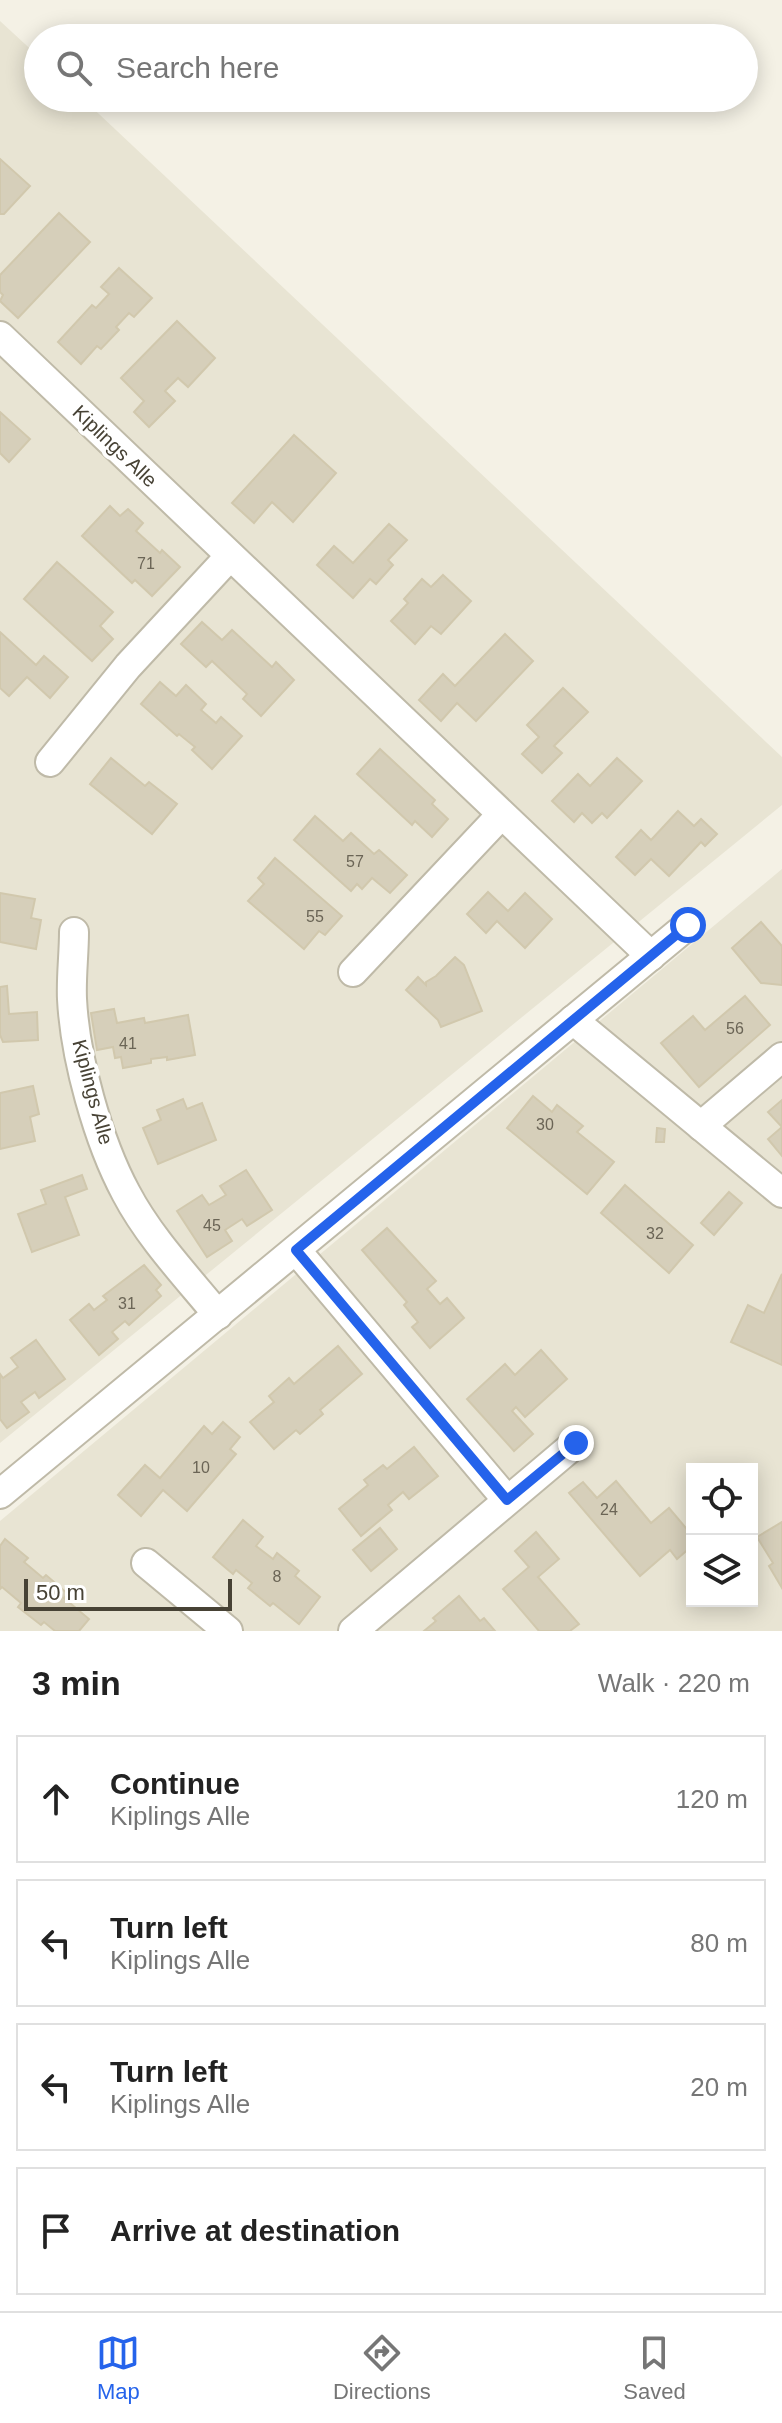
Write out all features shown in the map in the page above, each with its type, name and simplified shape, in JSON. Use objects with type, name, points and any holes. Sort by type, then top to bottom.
[{"type":"street","name":"Kiplings Alle","points":[[0,336],[651,956]]},
{"type":"street","points":[[50,762],[128,666],[230,556]]},
{"type":"street","points":[[353,972],[501,815]]},
{"type":"street","points":[[3,1487],[218,1315],[688,925]]},
{"type":"street","name":"Kiplings Alle","points":[[74,932],[72,1000],[83,1067],[100,1132],[126,1193],[170,1257],[218,1315]]},
{"type":"street","points":[[573,1020],[782,1193]]},
{"type":"street","points":[[701,1126],[782,1057]]},
{"type":"street","points":[[296,1250],[507,1500]]},
{"type":"street","points":[[353,1631],[576,1443]]},
{"type":"street","points":[[146,1563],[228,1631]]},
{"type":"shaded area","points":[[0,21],[24,43],[24,112],[97,112],[782,757],[782,805],[0,1443]]},
{"type":"shaded area","points":[[782,869],[782,1631],[0,1631],[0,1521]]},
{"type":"building","points":[[0,159],[30,186],[4,214],[0,214]]},
{"type":"building","points":[[59,213],[90,242],[18,318],[0,301],[3,295],[0,292],[0,275]]},
{"type":"building","points":[[119,268],[152,298],[134,317],[129,313],[116,327],[119,330],[101,349],[97,346],[81,364],[58,342],[92,305],[96,308],[109,294],[101,287]]},
{"type":"building","points":[[177,321],[215,358],[188,387],[178,378],[165,391],[175,401],[149,427],[134,412],[144,401],[121,378]]},
{"type":"building","points":[[0,412],[30,439],[9,462],[0,453]]},
{"type":"building","points":[[294,435],[336,473],[293,522],[272,502],[254,523],[232,503]]},
{"type":"building","points":[[110,506],[120,516],[128,509],[143,523],[136,531],[180,567],[152,596],[135,580],[132,583],[82,536]]},
{"type":"building","points":[[389,524],[407,540],[388,560],[393,565],[376,584],[370,579],[353,598],[317,565],[334,546],[353,563]]},
{"type":"building","points":[[57,562],[113,612],[100,626],[113,639],[92,661],[24,599]]},
{"type":"building","points":[[443,575],[471,601],[441,634],[431,626],[415,644],[391,621],[408,603],[404,599],[422,579],[431,587]]},
{"type":"building","points":[[202,622],[222,640],[232,630],[272,667],[276,662],[294,680],[261,716],[243,699],[247,694],[212,661],[206,667],[181,644]]},
{"type":"building","points":[[0,632],[36,665],[44,656],[68,677],[50,698],[27,677],[9,696],[0,688]]},
{"type":"building","points":[[505,634],[533,661],[476,721],[457,703],[441,721],[419,700],[443,674],[455,686]]},
{"type":"building","points":[[160,682],[176,696],[186,685],[206,704],[201,710],[216,723],[221,717],[242,736],[212,769],[192,750],[195,747],[179,734],[177,736],[141,704]]},
{"type":"building","points":[[563,688],[588,712],[554,746],[562,753],[542,773],[522,754],[539,737],[527,725]]},
{"type":"building","points":[[380,749],[435,800],[432,804],[448,819],[432,837],[415,821],[412,825],[357,774]]},
{"type":"building","points":[[111,758],[145,786],[149,782],[177,804],[152,834],[90,784]]},
{"type":"building","points":[[617,758],[642,781],[607,818],[602,813],[592,823],[582,813],[574,822],[552,801],[578,774],[590,786]]},
{"type":"building","points":[[678,811],[694,826],[701,819],[717,834],[705,846],[701,842],[669,876],[651,859],[635,875],[616,857],[641,830],[651,840]]},
{"type":"building","points":[[315,816],[343,841],[351,833],[374,854],[379,850],[407,875],[390,893],[372,878],[362,889],[357,884],[351,891],[294,840]]},
{"type":"building","points":[[275,858],[342,916],[325,935],[319,931],[304,949],[248,901],[264,884],[258,878]]},
{"type":"building","points":[[488,892],[508,911],[525,893],[552,919],[525,948],[497,921],[486,933],[467,914]]},
{"type":"building","points":[[0,893],[35,899],[31,918],[41,920],[36,949],[0,942]]},
{"type":"building","points":[[761,922],[782,946],[782,985],[761,983],[732,948]]},
{"type":"building","points":[[455,957],[464,965],[482,1011],[441,1027],[438,1020],[406,990],[418,977],[426,985]]},
{"type":"building","points":[[7,986],[9,1014],[37,1012],[38,1040],[3,1042],[0,1035],[0,987]]},
{"type":"building","points":[[745,996],[770,1025],[699,1087],[661,1043],[693,1016],[705,1030]]},
{"type":"building","points":[[114,1009],[117,1023],[144,1018],[145,1023],[188,1015],[195,1055],[167,1060],[167,1057],[151,1059],[151,1063],[123,1068],[121,1057],[115,1058],[113,1047],[97,1050],[91,1013]]},
{"type":"building","points":[[33,1086],[39,1114],[30,1117],[35,1141],[0,1149],[0,1093]]},
{"type":"building","points":[[533,1096],[552,1112],[557,1105],[583,1126],[577,1132],[614,1162],[587,1194],[507,1128]]},
{"type":"building","points":[[183,1099],[187,1109],[202,1103],[216,1140],[158,1164],[143,1128],[161,1120],[157,1110]]},
{"type":"building","points":[[782,1100],[782,1127],[768,1112]]},
{"type":"building","points":[[782,1127],[782,1156],[768,1139]]},
{"type":"building","points":[[657,1128],[665,1129],[664,1142],[656,1142]]},
{"type":"building","points":[[246,1170],[272,1210],[247,1226],[242,1219],[225,1230],[232,1241],[207,1257],[177,1211],[202,1195],[209,1205],[226,1195],[220,1186]]},
{"type":"building","points":[[82,1175],[87,1189],[65,1197],[79,1235],[32,1252],[18,1214],[46,1204],[41,1190]]},
{"type":"building","points":[[625,1185],[693,1245],[669,1273],[601,1213]]},
{"type":"building","points":[[729,1192],[742,1203],[714,1235],[701,1223]]},
{"type":"building","points":[[387,1228],[436,1281],[427,1289],[440,1304],[447,1298],[464,1318],[430,1348],[412,1327],[418,1322],[404,1305],[407,1302],[362,1250]]},
{"type":"building","points":[[144,1265],[161,1285],[156,1290],[161,1296],[129,1325],[125,1321],[112,1332],[118,1339],[99,1355],[70,1320],[89,1304],[94,1310],[107,1300],[103,1296]]},
{"type":"building","points":[[782,1274],[782,1365],[731,1342],[748,1305],[764,1313]]},
{"type":"building","points":[[36,1340],[65,1379],[39,1398],[35,1392],[21,1402],[29,1412],[7,1428],[0,1419],[0,1374],[3,1378],[18,1367],[11,1358]]},
{"type":"building","points":[[338,1346],[362,1374],[320,1410],[323,1414],[300,1434],[296,1430],[274,1449],[250,1422],[274,1402],[269,1396],[289,1378],[294,1384]]},
{"type":"building","points":[[541,1350],[567,1379],[525,1417],[516,1407],[512,1411],[533,1434],[514,1451],[467,1399],[505,1364],[515,1375]]},
{"type":"building","points":[[223,1422],[240,1437],[230,1449],[236,1454],[187,1511],[163,1490],[141,1516],[118,1495],[145,1465],[160,1478],[204,1426],[212,1434]]},
{"type":"building","points":[[414,1447],[438,1476],[409,1499],[403,1492],[388,1505],[392,1510],[361,1536],[339,1509],[368,1485],[364,1480],[383,1465],[387,1469]]},
{"type":"building","points":[[616,1481],[651,1523],[669,1508],[686,1528],[686,1551],[677,1559],[670,1550],[640,1576],[569,1493],[583,1482],[597,1498]]},
{"type":"building","points":[[243,1520],[263,1537],[256,1546],[273,1559],[277,1553],[299,1571],[295,1576],[320,1597],[299,1624],[248,1588],[252,1583],[236,1570],[233,1574],[213,1557]]},
{"type":"building","points":[[782,1522],[782,1588],[769,1566],[773,1563],[758,1536]]},
{"type":"building","points":[[380,1528],[397,1549],[371,1571],[353,1550]]},
{"type":"building","points":[[536,1532],[559,1559],[538,1577],[579,1624],[570,1631],[539,1631],[503,1589],[529,1567],[515,1551]]},
{"type":"building","points":[[5,1539],[28,1558],[24,1562],[43,1578],[46,1575],[68,1594],[64,1598],[89,1619],[79,1631],[55,1631],[44,1622],[41,1625],[18,1607],[21,1603],[2,1587],[0,1589],[0,1546]]},
{"type":"building","points":[[459,1596],[480,1621],[484,1618],[495,1631],[424,1631],[436,1621],[433,1618]]},
{"type":"route","points":[[576,1443],[507,1500],[296,1250],[688,925]]}]
